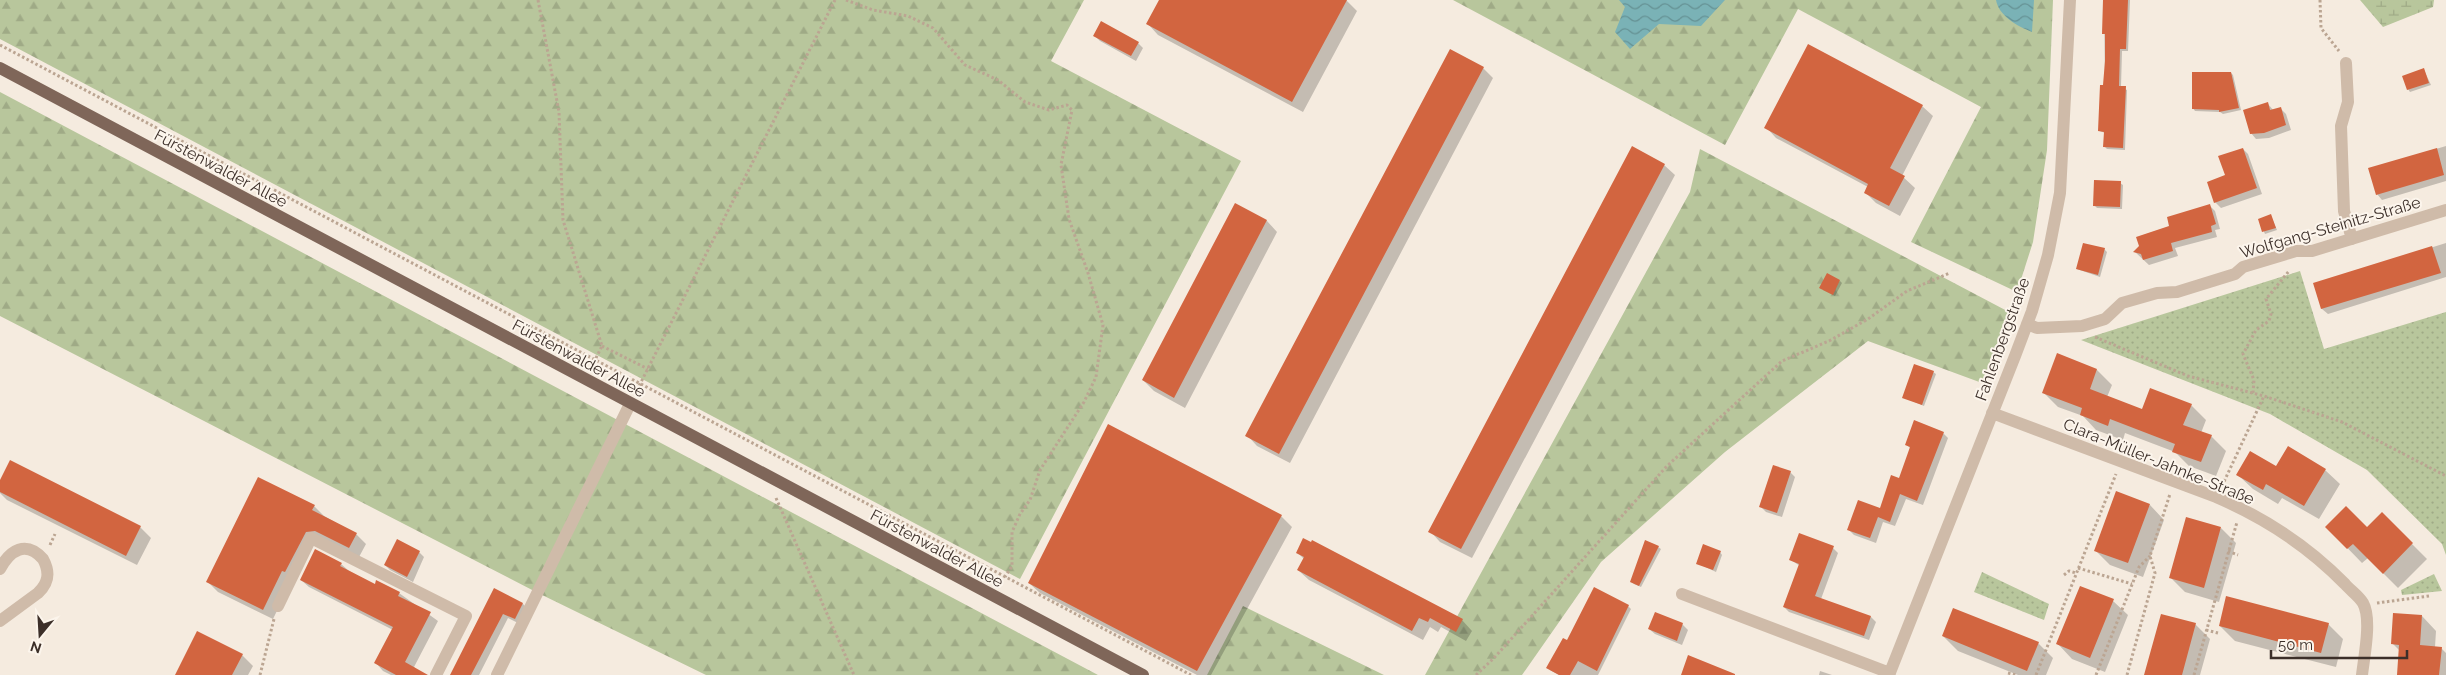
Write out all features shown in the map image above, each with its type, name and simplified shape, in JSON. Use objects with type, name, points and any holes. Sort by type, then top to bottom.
[{"type":"main road","name":"Fürstenwalder Allee","points":[[0,68],[1143,675]]},
{"type":"street","name":"Fahlenbergstraße","points":[[1682,594],[1890,674],[2027,324],[2048,255],[2060,193],[2070,0]]},
{"type":"street","points":[[2346,63],[2348,102],[2341,126],[2344,211],[2352,239]]},
{"type":"street","name":"Wolfgang-Steinitz-Straße","points":[[2027,324],[2037,328],[2082,326],[2105,319],[2122,303],[2157,293],[2177,292],[2235,274],[2243,267],[2296,250],[2312,251],[2446,210]]},
{"type":"street","points":[[497,675],[630,404]]},
{"type":"street","name":"Clara-Müller-Jahnke-Straße","points":[[1992,413],[2216,497],[2243,509],[2299,542],[2334,572],[2364,607]]},
{"type":"street","points":[[278,606],[311,538],[466,616],[436,675]]},
{"type":"street","points":[[0,569],[6,556],[13,551],[28,549],[43,559],[48,575],[46,582],[38,593],[0,621]]},
{"type":"street","points":[[2362,675],[2367,616],[2364,607]]},
{"type":"path","points":[[538,0],[559,112],[563,220],[602,346],[595,360]]},
{"type":"path","points":[[630,404],[835,0]]},
{"type":"path","points":[[846,0],[873,10],[908,16],[933,28],[965,65],[998,80],[1025,102],[1049,110],[1067,105],[1072,110],[1061,165],[1069,219],[1088,273],[1103,325],[1096,377],[1084,402],[1040,470],[1030,500],[1020,514],[1012,532],[1012,566],[1005,577]]},
{"type":"path","points":[[2320,0],[2321,28],[2346,63]]},
{"type":"path","points":[[0,45],[1190,675]]},
{"type":"path","points":[[2253,392],[2254,380],[2243,354],[2256,330],[2269,321],[2271,314],[2266,299],[2289,271]]},
{"type":"path","points":[[1476,675],[1494,658],[1667,466],[1782,361],[1829,341],[1868,319],[1907,290],[1950,273]]},
{"type":"path","points":[[2082,326],[2085,332],[2101,341],[2188,376],[2253,392],[2342,422],[2446,476]]},
{"type":"path","points":[[602,346],[648,369]]},
{"type":"path","points":[[2216,497],[2264,396]]},
{"type":"path","points":[[2036,675],[2120,462]]},
{"type":"path","points":[[2096,675],[2139,567],[2150,556],[2174,482]]},
{"type":"path","points":[[776,498],[854,675]]},
{"type":"path","points":[[2194,675],[2235,526],[2243,509]]},
{"type":"path","points":[[2228,551],[2238,555]]},
{"type":"path","points":[[2128,675],[2156,574],[2150,556]]},
{"type":"path","points":[[2078,568],[2132,584]]},
{"type":"path","points":[[2064,575],[2070,571],[2076,573]]},
{"type":"path","points":[[2364,607],[2378,602],[2428,596]]},
{"type":"path","points":[[260,675],[278,606]]},
{"type":"path","points":[[2206,630],[2218,634]]},
{"type":"path","points":[[2008,673],[2016,675]]},
{"type":"green space","points":[[0,0],[1084,0],[1051,61],[1241,161],[1020,579],[0,39]]},
{"type":"green space","points":[[1453,0],[2053,0],[2047,150],[2033,242],[2017,292],[1911,242],[1981,107],[1798,9],[1725,145]]},
{"type":"green space","points":[[2360,0],[2434,0],[2433,7],[2383,27]]},
{"type":"green space","points":[[0,92],[1098,675],[706,675],[538,593],[0,316]]},
{"type":"green space","points":[[1700,149],[2009,312],[1982,383],[1868,341],[1725,452],[1601,562],[1522,675],[1425,675],[1690,192]]},
{"type":"green space","points":[[2300,271],[2324,349],[2446,312],[2446,555],[2442,544],[2367,470],[2270,414],[2081,340]]},
{"type":"green space","points":[[1982,572],[2049,604],[2044,620],[1974,592]]},
{"type":"green space","points":[[2434,574],[2442,591],[2402,595],[2401,590]]},
{"type":"green space","points":[[1243,606],[1384,675],[1207,675]]},
{"type":"water","points":[[1619,0],[1725,0],[1701,26],[1659,24],[1630,49],[1615,32],[1625,7]]},
{"type":"water","points":[[1996,0],[2034,0],[2032,32],[2020,27],[2005,16]]},
{"type":"building","points":[[1159,0],[1347,0],[1292,102],[1146,24]]},
{"type":"building","points":[[2103,0],[2128,0],[2126,49],[2120,49],[2119,86],[2126,86],[2123,148],[2103,147],[2104,132],[2098,131],[2100,85],[2103,85],[2105,61],[2105,34],[2102,34]]},
{"type":"building","points":[[1101,21],[1139,42],[1131,56],[1093,36]]},
{"type":"building","points":[[1808,44],[1923,105],[1890,168],[1905,176],[1889,206],[1864,193],[1868,184],[1764,128]]},
{"type":"building","points":[[1450,49],[1484,67],[1279,454],[1245,436]]},
{"type":"building","points":[[2424,68],[2429,83],[2407,90],[2402,76]]},
{"type":"building","points":[[2192,72],[2231,72],[2239,108],[2219,112],[2219,110],[2192,109]]},
{"type":"building","points":[[2268,102],[2270,110],[2281,107],[2286,125],[2264,133],[2250,134],[2243,110]]},
{"type":"building","points":[[1632,146],[1665,164],[1461,549],[1428,532]]},
{"type":"building","points":[[2243,148],[2257,188],[2214,203],[2207,182],[2225,175],[2218,156]]},
{"type":"building","points":[[2437,148],[2444,175],[2376,195],[2368,168]]},
{"type":"building","points":[[2094,180],[2121,181],[2120,207],[2093,206]]},
{"type":"building","points":[[1235,203],[1267,220],[1174,398],[1142,380]]},
{"type":"building","points":[[2210,204],[2216,224],[2211,226],[2212,232],[2171,243],[2173,251],[2143,260],[2141,254],[2133,252],[2139,246],[2136,237],[2169,226],[2167,217]]},
{"type":"building","points":[[2271,214],[2276,228],[2262,232],[2258,219]]},
{"type":"building","points":[[2083,243],[2105,248],[2098,275],[2076,269]]},
{"type":"building","points":[[2432,246],[2441,273],[2321,309],[2313,283]]},
{"type":"building","points":[[1827,273],[1840,280],[1833,295],[1819,288]]},
{"type":"building","points":[[2057,353],[2097,369],[2090,389],[2142,409],[2150,388],[2192,404],[2183,425],[2212,435],[2201,462],[2172,452],[2175,444],[2110,419],[2108,426],[2080,415],[2082,408],[2042,393]]},
{"type":"building","points":[[1914,364],[1934,371],[1922,405],[1902,398]]},
{"type":"building","points":[[1914,420],[1944,432],[1917,501],[1900,494],[1890,522],[1878,517],[1870,538],[1847,530],[1858,500],[1880,508],[1891,475],[1899,478],[1910,447],[1905,445]]},
{"type":"building","points":[[1108,424],[1282,515],[1197,671],[1028,583]]},
{"type":"building","points":[[2288,446],[2326,469],[2304,506],[2266,484],[2263,490],[2236,475],[2250,451],[2276,466]]},
{"type":"building","points":[[10,460],[141,526],[126,556],[0,492],[0,480]]},
{"type":"building","points":[[1773,465],[1791,471],[1777,513],[1759,507]]},
{"type":"building","points":[[258,477],[315,505],[312,510],[357,533],[349,548],[315,531],[306,532],[285,572],[282,571],[263,610],[206,582]]},
{"type":"building","points":[[2116,491],[2150,504],[2128,563],[2094,551]]},
{"type":"building","points":[[2346,506],[2367,527],[2382,512],[2413,543],[2383,574],[2353,544],[2347,549],[2325,527]]},
{"type":"building","points":[[2186,517],[2221,527],[2204,588],[2169,578]]},
{"type":"building","points":[[1799,533],[1834,546],[1815,596],[1871,616],[1864,636],[1783,607],[1799,564],[1789,560]]},
{"type":"building","points":[[1303,538],[1311,542],[1312,540],[1463,619],[1456,632],[1430,618],[1428,622],[1419,618],[1412,631],[1297,570],[1304,557],[1296,553]]},
{"type":"building","points":[[397,539],[420,551],[407,577],[384,565]]},
{"type":"building","points":[[1645,540],[1659,546],[1639,586],[1630,582]]},
{"type":"building","points":[[1703,544],[1721,551],[1713,570],[1696,564]]},
{"type":"building","points":[[315,549],[342,563],[340,566],[375,584],[376,580],[400,592],[398,596],[431,612],[405,662],[428,675],[396,675],[374,663],[393,627],[300,580]]},
{"type":"building","points":[[2080,586],[2114,599],[2090,658],[2056,644]]},
{"type":"building","points":[[1594,587],[1629,605],[1597,671],[1578,661],[1570,675],[1559,675],[1546,668],[1563,638],[1567,640]]},
{"type":"building","points":[[494,588],[523,603],[515,619],[503,614],[471,675],[450,675]]},
{"type":"building","points":[[2226,596],[2329,623],[2321,653],[2219,626]]},
{"type":"building","points":[[1953,608],[2039,642],[2027,671],[1942,636]]},
{"type":"building","points":[[1655,612],[1683,623],[1677,641],[1648,629]]},
{"type":"building","points":[[2393,613],[2422,615],[2420,645],[2442,647],[2439,675],[2397,675],[2399,645],[2391,644]]},
{"type":"building","points":[[2161,614],[2196,623],[2182,675],[2144,675]]},
{"type":"building","points":[[197,631],[243,654],[232,675],[175,675]]},
{"type":"building","points":[[1688,655],[1735,674],[1735,675],[1681,675]]}]
